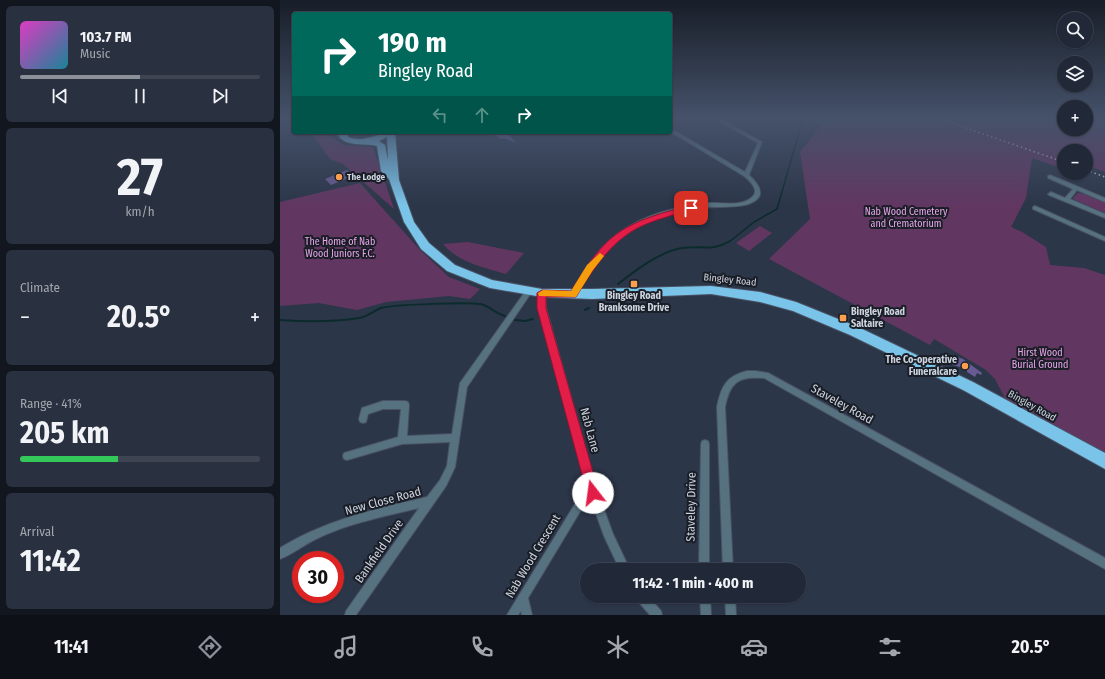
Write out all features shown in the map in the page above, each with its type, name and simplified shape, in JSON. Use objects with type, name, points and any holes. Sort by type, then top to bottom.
[{"type":"highway","points":[[382,148],[386,171],[394,180]]},
{"type":"highway","name":"Bingley Road","points":[[391,148],[394,180],[410,222],[425,246],[451,268],[490,284],[542,293],[573,295],[711,290],[760,297],[796,307],[854,331],[968,386],[1105,461]]},
{"type":"street","points":[[573,295],[590,268],[617,238],[641,223],[682,209],[700,206],[743,203],[753,200],[759,191],[754,182],[746,175],[700,148]]},
{"type":"street","points":[[746,175],[758,148]]},
{"type":"street","points":[[1050,177],[1105,200]]},
{"type":"street","points":[[1066,200],[1076,188]]},
{"type":"street","points":[[1051,194],[1105,216]]},
{"type":"street","points":[[1035,208],[1064,225],[1105,239]]},
{"type":"street","name":"New Close Road","points":[[280,554],[289,548],[331,528],[366,516],[430,501],[442,483],[450,467],[464,386],[528,291]]},
{"type":"street","name":"Nab Lane","points":[[542,293],[542,308],[593,493],[609,536],[622,563]]},
{"type":"street","name":"Staveley Road","points":[[728,563],[721,407],[723,392],[729,383],[739,376],[750,373],[764,375],[1105,564]]},
{"type":"street","points":[[363,420],[365,411],[383,405],[406,405],[402,440]]},
{"type":"street","points":[[348,456],[402,440],[455,438]]},
{"type":"street","name":"Staveley Drive","points":[[704,563],[705,444]]},
{"type":"street","name":"Nab Wood Crescent","points":[[512,615],[581,502],[593,493]]},
{"type":"street","name":"Bankfield Drive","points":[[350,615],[430,501]]},
{"type":"street","points":[[523,598],[527,615]]},
{"type":"street","points":[[648,603],[657,615]]},
{"type":"street","points":[[705,603],[706,615]]},
{"type":"street","points":[[730,603],[731,615]]},
{"type":"green space","points":[[322,148],[373,148],[394,209],[343,164],[330,159]]},
{"type":"green space","name":"Nab Wood Cemetery and Crematorium","points":[[803,148],[1057,148],[1057,167],[1032,158],[1026,198],[1011,227],[1046,247],[1050,265],[1084,268],[1105,275],[1105,453],[1007,402],[995,379],[986,370],[934,339],[930,345],[769,259],[810,219],[800,152]]},
{"type":"green space","name":"Nab Wood Cemetery and Crematorium","points":[[1093,148],[1105,148],[1105,172],[1093,168]]},
{"type":"green space","name":"The Home of Nab Wood Juniors F.C.","points":[[360,183],[420,250],[449,277],[480,289],[470,299],[449,296],[386,302],[357,310],[319,303],[280,306],[280,202]]},
{"type":"green space","points":[[1078,193],[1105,203],[1105,213],[1075,200],[1073,198]]},
{"type":"green space","points":[[760,226],[772,233],[749,251],[736,243]]},
{"type":"green space","points":[[468,242],[524,253],[506,274],[472,264],[457,256],[443,244]]},
{"type":"building","name":"The Lodge","points":[[347,170],[353,176],[331,185],[325,179]]},
{"type":"building","name":"The Co-operative Funeralcare","points":[[953,355],[963,359],[982,373],[981,375],[977,373],[975,377],[967,372],[967,369],[939,361],[942,356],[951,358]]},
{"type":"waterway","points":[[729,242],[754,222],[777,209],[795,148]]},
{"type":"waterway","points":[[618,284],[648,262],[665,253],[689,247],[718,246],[730,241]]},
{"type":"waterway","points":[[280,320],[339,320],[362,317],[381,308],[451,303],[484,305],[505,316]]},
{"type":"waterway","points":[[585,310],[589,308]]},
{"type":"waterway","points":[[515,320],[525,321],[533,319]]},
{"type":"railway","points":[[1023,148],[1057,160]]},
{"type":"railway","points":[[1093,173],[1105,177]]},
{"type":"slow traffic","points":[[543,293],[573,295],[590,268],[600,256]]},
{"type":"place","name":"The Lodge","points":[[339,177]]},
{"type":"place","name":"Bingley Road Branksome Drive","points":[[634,284]]},
{"type":"place","name":"Bingley Road Saltaire","points":[[843,318]]},
{"type":"place","name":"The Co-operative Funeralcare","points":[[965,366]]},
{"type":"route","points":[[593,493],[542,308],[542,293],[573,295],[590,268],[617,238],[641,223],[682,209],[691,208]]},
{"type":"park label","name":"Hirst Wood Burial Ground","points":[[1040,358]]}]
